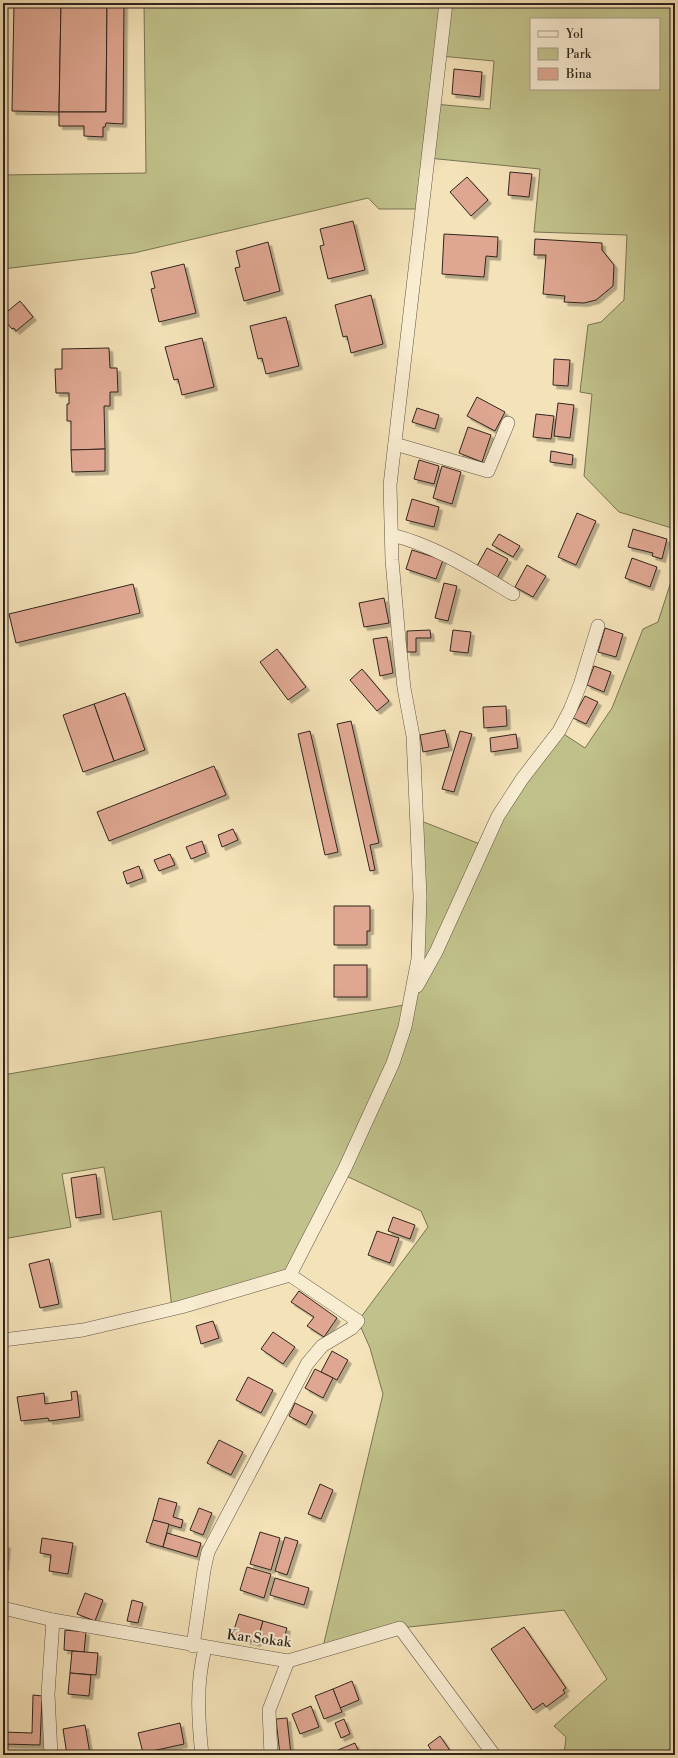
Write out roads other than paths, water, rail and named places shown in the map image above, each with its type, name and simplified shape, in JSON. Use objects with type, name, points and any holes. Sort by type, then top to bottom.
[{"type":"street","points":[[3,1340],[83,1330],[181,1307],[290,1275],[374,1108],[393,1063],[405,1027],[412,994],[420,935],[420,897],[413,736],[404,688],[399,640],[390,486],[446,3]]},
{"type":"street","points":[[394,444],[488,471],[508,422]]},
{"type":"street","points":[[392,535],[429,547],[452,558],[513,594]]},
{"type":"street","points":[[412,994],[436,952],[498,816],[522,779],[559,731],[570,710],[580,685],[598,626]]},
{"type":"street","points":[[202,1755],[198,1696],[200,1668],[199,1647],[204,1570],[208,1552],[307,1364],[322,1346],[352,1328],[358,1321],[290,1275]]},
{"type":"street","name":"Kar Sokak","points":[[3,1608],[53,1620],[199,1647],[288,1661],[400,1628],[494,1755]]},
{"type":"street","points":[[51,1755],[48,1694],[53,1620]]},
{"type":"street","points":[[271,1755],[269,1710],[288,1661]]}]
